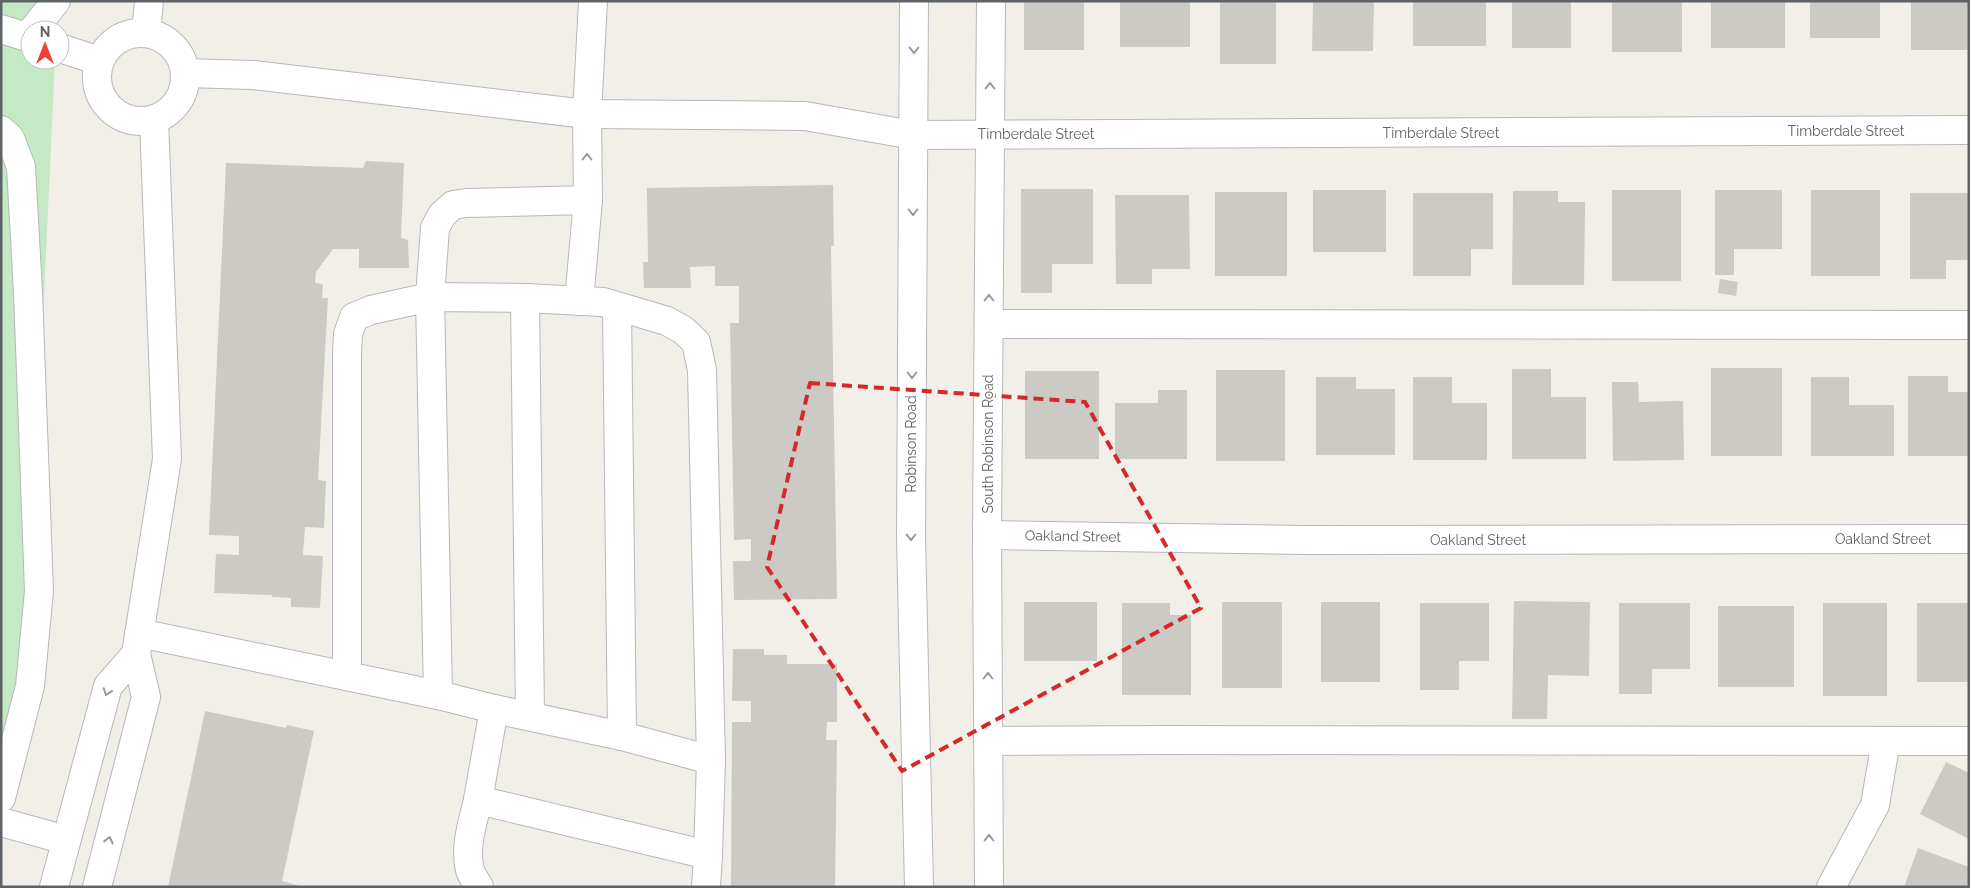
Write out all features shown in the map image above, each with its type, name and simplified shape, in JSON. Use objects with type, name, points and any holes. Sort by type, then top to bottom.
[{"type":"street","points":[[41,20],[56,1]]},
{"type":"street","points":[[146,33],[149,1]]},
{"type":"street","points":[[579,301],[588,200],[587,114],[593,1]]},
{"type":"street","name":"Robinson Road","points":[[914,1],[910,537],[919,887]]},
{"type":"street","name":"South Robinson Road","points":[[989,887],[987,535],[991,1]]},
{"type":"street","points":[[1,29],[20,33]]},
{"type":"street","points":[[146,33],[160,38],[173,46],[181,59],[185,73],[184,88],[178,102],[168,112],[154,120],[140,122],[126,119],[114,112],[104,102],[98,89],[96,75],[99,61],[107,49],[117,40],[131,34],[146,33]]},
{"type":"street","points":[[70,51],[99,61]]},
{"type":"street","name":"Timberdale Street","points":[[185,73],[253,75],[587,114],[805,116],[913,135],[1969,130]]},
{"type":"street","points":[[97,887],[146,697],[138,643],[167,459],[154,120]]},
{"type":"street","points":[[1,130],[10,138],[21,167],[28,292],[38,591],[30,686],[1,798]]},
{"type":"street","points":[[438,695],[430,297],[436,228],[442,215],[453,205],[588,200]]},
{"type":"street","points":[[347,676],[348,334],[354,317],[371,310],[430,297],[525,298],[603,302],[667,321],[683,330],[696,342],[702,370],[711,760],[706,887]]},
{"type":"street","points":[[525,298],[530,716]]},
{"type":"street","points":[[617,307],[622,736]]},
{"type":"street","points":[[989,324],[1969,325]]},
{"type":"street","name":"Oakland Street","points":[[987,535],[1308,540],[1969,539]]},
{"type":"street","points":[[138,643],[347,676],[622,736],[711,760]]},
{"type":"street","points":[[54,887],[108,686],[138,643]]},
{"type":"street","points":[[479,887],[470,870],[468,852],[494,709]]},
{"type":"street","points":[[988,741],[1969,741]]},
{"type":"street","points":[[1831,887],[1875,805],[1886,741]]},
{"type":"street","points":[[478,800],[708,855]]},
{"type":"street","points":[[1,822],[66,840]]},
{"type":"highlighted area","points":[[810,383],[1085,402],[1201,608],[902,771],[767,567]]},
{"type":"green space","points":[[1,1],[58,1],[57,20],[20,20],[20,70],[55,70],[30,594],[1,774]]},
{"type":"building","points":[[1024,1],[1084,1],[1084,50],[1024,50]]},
{"type":"building","points":[[1120,1],[1190,1],[1190,47],[1120,47]]},
{"type":"building","points":[[1220,1],[1276,1],[1276,64],[1220,64]]},
{"type":"building","points":[[1313,1],[1374,1],[1373,51],[1312,51]]},
{"type":"building","points":[[1413,1],[1486,1],[1486,46],[1413,46]]},
{"type":"building","points":[[1512,1],[1571,1],[1571,48],[1512,48]]},
{"type":"building","points":[[1612,1],[1682,1],[1682,52],[1612,52]]},
{"type":"building","points":[[1711,1],[1785,1],[1785,48],[1711,48]]},
{"type":"building","points":[[1810,1],[1880,1],[1880,38],[1810,38]]},
{"type":"building","points":[[1911,1],[1969,1],[1969,50],[1911,50]]},
{"type":"building","points":[[366,161],[404,163],[401,238],[408,240],[409,268],[359,268],[359,249],[333,249],[316,272],[315,283],[323,284],[322,298],[328,298],[318,480],[326,481],[324,528],[305,527],[303,555],[323,556],[320,608],[291,607],[291,598],[272,597],[272,595],[214,593],[216,554],[239,555],[239,536],[209,535],[226,163],[363,168]]},
{"type":"building","points":[[833,185],[834,246],[831,246],[837,599],[734,600],[733,561],[751,561],[751,539],[734,540],[730,323],[739,323],[739,286],[715,286],[715,266],[690,267],[691,288],[644,288],[643,262],[648,262],[647,188]]},
{"type":"building","points":[[1021,189],[1093,189],[1093,264],[1052,264],[1052,293],[1021,293]]},
{"type":"building","points":[[1313,190],[1386,190],[1386,252],[1313,252]]},
{"type":"building","points":[[1612,190],[1681,190],[1681,281],[1612,281]]},
{"type":"building","points":[[1715,190],[1782,190],[1782,249],[1734,249],[1734,275],[1715,275]]},
{"type":"building","points":[[1811,190],[1880,190],[1880,276],[1811,276]]},
{"type":"building","points":[[1513,191],[1558,191],[1558,202],[1585,202],[1584,285],[1512,285]]},
{"type":"building","points":[[1215,192],[1287,192],[1287,276],[1215,276]]},
{"type":"building","points":[[1413,193],[1493,193],[1493,249],[1471,249],[1471,276],[1413,276]]},
{"type":"building","points":[[1910,193],[1968,193],[1968,260],[1946,260],[1946,279],[1910,279]]},
{"type":"building","points":[[1115,195],[1189,195],[1190,269],[1152,269],[1152,284],[1116,284]]},
{"type":"building","points":[[1720,279],[1738,282],[1736,296],[1718,293]]},
{"type":"building","points":[[1711,368],[1782,368],[1782,456],[1711,456]]},
{"type":"building","points":[[1512,369],[1551,369],[1551,397],[1586,397],[1586,459],[1512,459]]},
{"type":"building","points":[[1216,370],[1285,370],[1285,461],[1216,461]]},
{"type":"building","points":[[1025,371],[1099,371],[1099,459],[1025,459]]},
{"type":"building","points":[[1908,376],[1948,376],[1948,392],[1969,392],[1969,456],[1908,456]]},
{"type":"building","points":[[1316,377],[1356,377],[1356,389],[1395,389],[1395,455],[1316,455]]},
{"type":"building","points":[[1413,377],[1452,377],[1452,403],[1487,403],[1487,460],[1413,460]]},
{"type":"building","points":[[1811,377],[1849,377],[1849,405],[1894,405],[1894,456],[1811,456]]},
{"type":"building","points":[[1612,382],[1638,382],[1639,402],[1683,401],[1684,460],[1613,461]]},
{"type":"building","points":[[1158,390],[1187,390],[1187,459],[1115,459],[1115,403],[1158,403]]},
{"type":"building","points":[[1514,601],[1590,602],[1589,676],[1548,675],[1547,719],[1512,719]]},
{"type":"building","points":[[1024,602],[1097,602],[1097,661],[1024,661]]},
{"type":"building","points":[[1222,602],[1282,602],[1282,688],[1222,688]]},
{"type":"building","points":[[1321,602],[1380,602],[1380,682],[1321,682]]},
{"type":"building","points":[[1122,603],[1170,603],[1170,615],[1191,615],[1191,695],[1122,695]]},
{"type":"building","points":[[1420,603],[1489,603],[1489,661],[1459,661],[1459,690],[1420,690]]},
{"type":"building","points":[[1619,603],[1690,603],[1690,669],[1652,669],[1652,694],[1619,694]]},
{"type":"building","points":[[1823,603],[1887,603],[1887,696],[1823,696]]},
{"type":"building","points":[[1917,603],[1969,603],[1969,682],[1917,682]]},
{"type":"building","points":[[1718,606],[1794,606],[1794,687],[1718,687]]},
{"type":"building","points":[[733,649],[764,649],[764,655],[787,655],[787,664],[837,664],[837,722],[827,722],[826,740],[837,740],[835,887],[731,887],[732,722],[751,722],[751,701],[732,701]]},
{"type":"building","points":[[205,711],[286,728],[287,725],[314,731],[282,881],[304,887],[168,887]]},
{"type":"building","points":[[1946,762],[1969,773],[1969,839],[1920,814]]},
{"type":"building","points":[[1918,848],[1969,867],[1969,880],[1966,887],[1904,887]]}]
